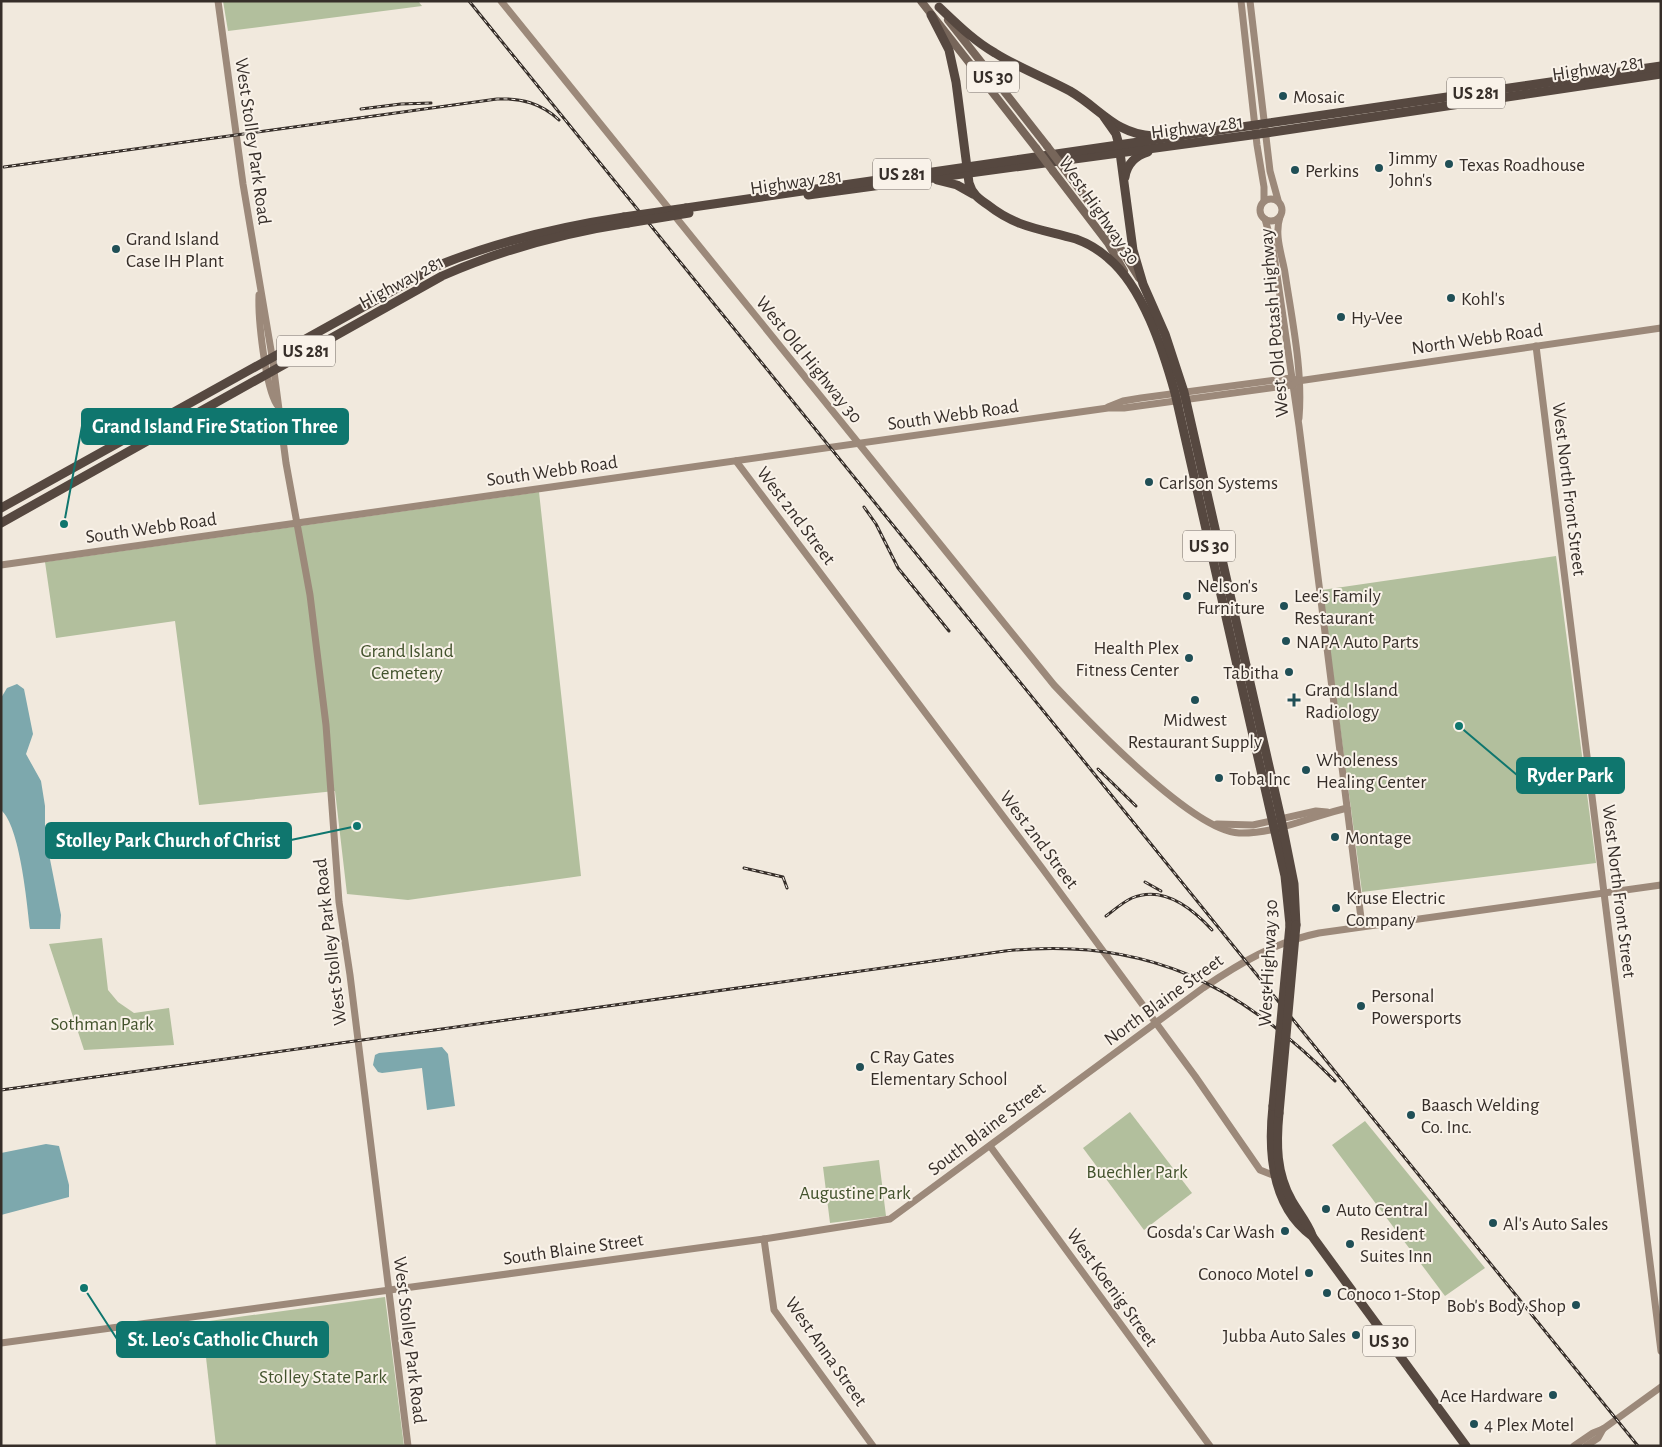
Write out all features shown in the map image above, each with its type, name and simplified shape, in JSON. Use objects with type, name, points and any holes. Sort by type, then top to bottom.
[{"type":"highway","points":[[936,4],[970,36],[995,54],[1070,91],[1094,107],[1104,117],[1116,134],[1133,250],[1143,284]]},
{"type":"highway","points":[[931,15],[949,50],[956,82],[967,169],[971,189],[975,196]]},
{"type":"highway","name":"Highway 281","points":[[1266,129],[1661,66]]},
{"type":"highway","name":"Highway 281","points":[[1,508],[413,278],[465,254],[532,234],[967,169],[1661,74]]},
{"type":"highway","points":[[1104,117],[1122,129],[1137,135],[1185,140]]},
{"type":"highway","points":[[1126,193],[1126,169],[1133,159],[1145,153],[1185,140]]},
{"type":"highway","name":"Highway 281","points":[[688,210],[914,180],[967,169]]},
{"type":"highway","points":[[914,180],[949,182],[965,188],[1010,220],[1030,229],[1089,244],[1108,258],[1128,277]]},
{"type":"highway","name":"Highway 281","points":[[1,523],[419,288],[468,264],[542,239],[626,220]]},
{"type":"highway","name":"West Highway 30","points":[[1128,277],[1148,317],[1181,396]]},
{"type":"highway","name":"West Highway 30","points":[[1143,284],[1165,334],[1181,396],[1277,823],[1293,925],[1276,1109],[1270,1148],[1278,1176]]},
{"type":"highway","name":"US 30","points":[[1278,1176],[1312,1236],[1466,1446]]},
{"type":"main road","name":"West Highway 30","points":[[922,1],[1108,243],[1128,277]]},
{"type":"main road","name":"West Highway 30","points":[[936,4],[1104,222],[1143,284]]},
{"type":"street","name":"West Stolley Park Road","points":[[218,1],[236,138],[271,371],[272,395],[277,405],[310,595],[326,725],[339,902],[350,975],[408,1446]]},
{"type":"street","name":"West Old Highway 30","points":[[501,1],[1048,678],[1092,725],[1186,807],[1203,819],[1217,824],[1249,826],[1277,823],[1316,811],[1327,812],[1347,808]]},
{"type":"street","name":"West Old Potash Highway","points":[[1241,1],[1264,201]]},
{"type":"street","name":"West Old Potash Highway","points":[[1249,2],[1273,186],[1278,200]]},
{"type":"street","points":[[1243,20],[1246,22],[1249,38],[1256,51]]},
{"type":"street","points":[[1271,198],[1278,200],[1282,206],[1280,217],[1271,221],[1265,219],[1260,211],[1264,201],[1271,198]]},
{"type":"street","name":"West Old Potash Highway","points":[[1280,217],[1276,230],[1288,292],[1292,332],[1293,381]]},
{"type":"street","name":"West Old Potash Highway","points":[[1265,219],[1275,257],[1293,381],[1362,926]]},
{"type":"street","points":[[1275,257],[1279,265],[1283,289],[1288,292]]},
{"type":"street","points":[[1281,305],[1284,306],[1292,332]]},
{"type":"street","name":"North Webb Road","points":[[1293,381],[1661,328]]},
{"type":"street","name":"West North Front Street","points":[[1536,346],[1661,1351]]},
{"type":"street","name":"South Webb Road","points":[[1,564],[1108,408],[1123,401],[1181,396],[1293,381]]},
{"type":"street","name":"West 2nd Street","points":[[736,461],[1156,1023],[1261,1172],[1278,1176]]},
{"type":"street","name":"North Blaine Street","points":[[1100,1064],[1245,960],[1294,939],[1362,926],[1661,885]]},
{"type":"street","name":"South Blaine Street","points":[[1,1343],[764,1239],[890,1220],[1100,1064]]},
{"type":"street","name":"West Koenig Street","points":[[990,1146],[1210,1446]]},
{"type":"street","name":"West Anna Street","points":[[764,1239],[774,1310],[873,1446]]},
{"type":"street","points":[[1574,1446],[1593,1433],[1603,1429],[1661,1387]]},
{"type":"street","points":[[1586,1446],[1598,1438],[1603,1429]]},
{"type":"green space","points":[[223,1],[418,1],[422,6],[228,31]]},
{"type":"green space","name":"Grand Island Cemetery","points":[[539,492],[581,876],[408,900],[347,894],[335,791],[199,805],[175,621],[56,638],[45,562]]},
{"type":"green space","points":[[1556,556],[1596,863],[1362,892],[1322,590]]},
{"type":"green space","name":"Sothman Park","points":[[102,938],[108,990],[118,1002],[134,1013],[169,1008],[174,1045],[84,1050],[49,944]]},
{"type":"green space","name":"Buechler Park","points":[[1130,1112],[1192,1193],[1144,1230],[1083,1148]]},
{"type":"green space","points":[[1365,1121],[1485,1268],[1445,1296],[1332,1145]]},
{"type":"green space","name":"Augustine Park","points":[[879,1160],[886,1216],[830,1223],[823,1167]]},
{"type":"green space","name":"Stolley State Park","points":[[385,1297],[404,1446],[216,1446],[202,1322]]},
{"type":"water","points":[[17,684],[24,689],[33,734],[26,754],[41,781],[45,806],[45,834],[61,915],[60,929],[30,929],[25,884],[18,848],[8,819],[1,810],[1,698],[7,688]]},
{"type":"water","points":[[442,1047],[448,1054],[455,1106],[427,1110],[422,1068],[382,1073],[378,1072],[373,1065],[375,1055],[379,1053]]},
{"type":"water","points":[[46,1144],[59,1146],[69,1185],[69,1197],[1,1215],[1,1153]]},
{"type":"railway","points":[[469,1],[1638,1446]]},
{"type":"railway","points":[[4,167],[497,99],[514,99],[530,103],[545,109],[559,120]]},
{"type":"railway","points":[[361,109],[401,104],[431,103]]},
{"type":"railway","points":[[864,507],[876,524],[898,568],[949,631]]},
{"type":"railway","points":[[1098,769],[1136,806]]},
{"type":"railway","points":[[744,868],[783,877],[787,888]]},
{"type":"railway","points":[[1145,882],[1161,891]]},
{"type":"railway","points":[[1106,916],[1132,898],[1155,894],[1176,901],[1186,907],[1212,930]]},
{"type":"railway","points":[[1,1090],[1005,951],[1055,948],[1102,951],[1146,960],[1186,974],[1225,993],[1263,1018],[1299,1047],[1335,1081]]},
{"type":"place","name":"Mosaic","points":[[1283,96]]},
{"type":"place","name":"Texas Roadhouse","points":[[1449,164]]},
{"type":"place","name":"Jimmy John's","points":[[1379,168]]},
{"type":"place","name":"Perkins","points":[[1295,170]]},
{"type":"place","name":"Grand Island Case IH Plant","points":[[116,249]]},
{"type":"place","name":"Kohl's","points":[[1451,298]]},
{"type":"place","name":"Hy-Vee","points":[[1341,317]]},
{"type":"place","name":"Carlson Systems","points":[[1149,482]]},
{"type":"place","name":"Grand Island Fire Station Three","points":[[64,524]]},
{"type":"place","name":"Nelson's Furniture","points":[[1187,596]]},
{"type":"place","name":"Lee's Family Restaurant","points":[[1284,606]]},
{"type":"place","name":"NAPA Auto Parts","points":[[1286,641]]},
{"type":"place","name":"Health Plex Fitness Center","points":[[1189,658]]},
{"type":"place","name":"Tabitha","points":[[1289,672]]},
{"type":"place","name":"Midwest Restaurant Supply","points":[[1195,700]]},
{"type":"place","name":"Grand Island Radiology","points":[[1294,700]]},
{"type":"place","name":"Ryder Park","points":[[1459,726]]},
{"type":"place","name":"Wholeness Healing Center","points":[[1306,770]]},
{"type":"place","name":"Toba Inc","points":[[1219,778]]},
{"type":"place","name":"Stolley Park Church of Christ","points":[[357,826]]},
{"type":"place","name":"Montage","points":[[1335,837]]},
{"type":"place","name":"Kruse Electric Company","points":[[1336,908]]},
{"type":"place","name":"Personal Powersports","points":[[1361,1006]]},
{"type":"place","name":"C Ray Gates Elementary School","points":[[860,1067]]},
{"type":"place","name":"Baasch Welding Co. Inc.","points":[[1411,1115]]},
{"type":"place","name":"Auto Central","points":[[1326,1209]]},
{"type":"place","name":"Al's Auto Sales","points":[[1493,1223]]},
{"type":"place","name":"Gosda's Car Wash","points":[[1285,1231]]},
{"type":"place","name":"Resident Suites Inn","points":[[1350,1244]]},
{"type":"place","name":"Conoco Motel","points":[[1309,1273]]},
{"type":"place","name":"St. Leo's Catholic Church","points":[[84,1288]]},
{"type":"place","name":"Conoco 1-Stop","points":[[1327,1293]]},
{"type":"place","name":"Bob's Body Shop","points":[[1576,1305]]},
{"type":"place","name":"Jubba Auto Sales","points":[[1356,1335]]},
{"type":"place","name":"Ace Hardware","points":[[1553,1395]]},
{"type":"place","name":"4 Plex Motel","points":[[1474,1424]]}]
